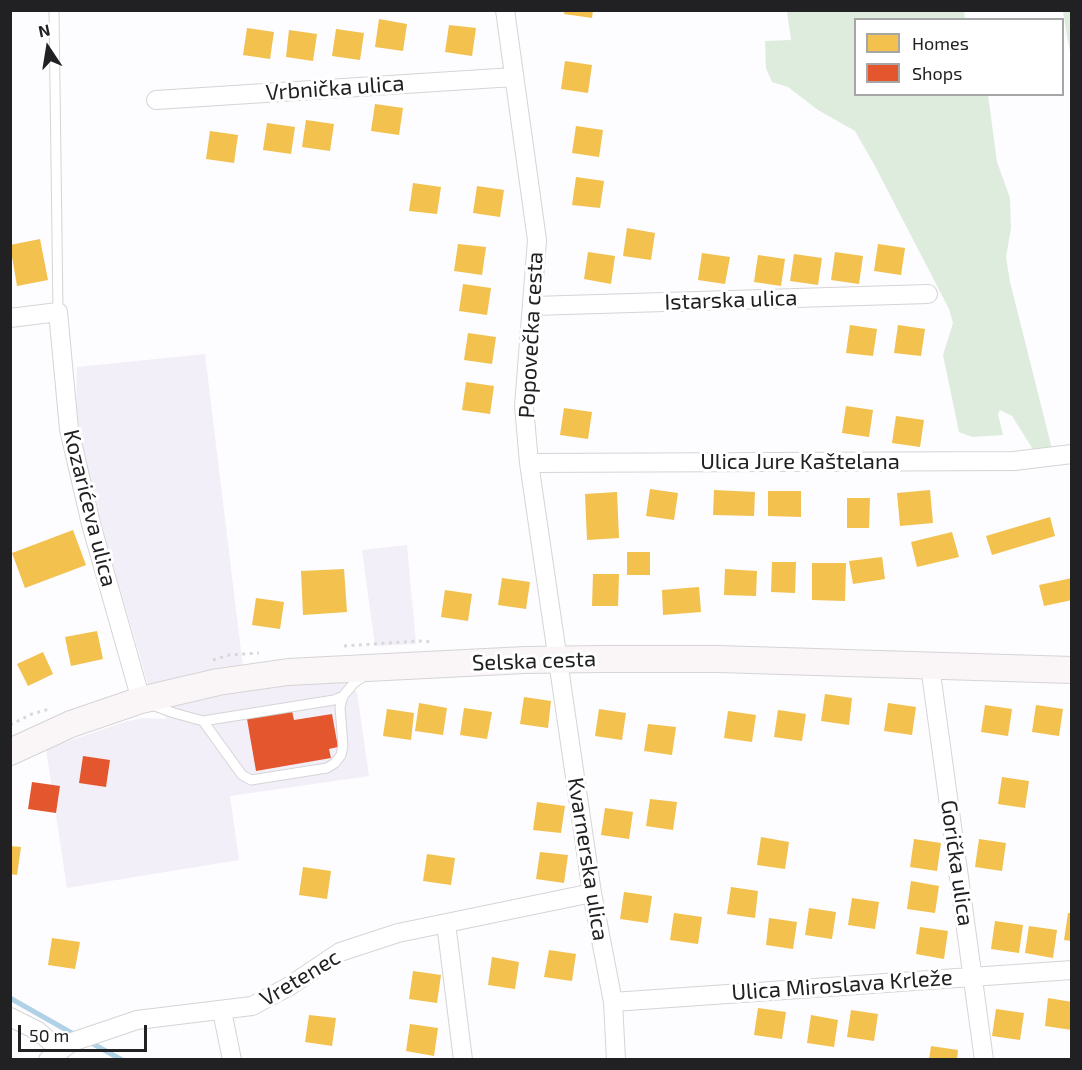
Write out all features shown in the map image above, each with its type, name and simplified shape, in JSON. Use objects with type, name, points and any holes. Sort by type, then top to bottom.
[{"type":"main road","name":"Selska cesta","points":[[10,752],[71,724],[141,700],[183,689],[252,676],[288,672],[558,659],[719,659],[1071,670]]},
{"type":"street","name":"Popovečka cesta","points":[[504,10],[537,240],[524,406],[529,463],[558,659]]},
{"type":"street","name":"Vrbnička ulica","points":[[156,100],[514,77]]},
{"type":"street","name":"Istarska ulica","points":[[533,306],[928,294]]},
{"type":"street","points":[[10,318],[58,312]]},
{"type":"street","name":"Kozarićeva ulica","points":[[58,312],[69,429],[91,524],[141,700]]},
{"type":"street","name":"Ulica Jure Kaštelana","points":[[529,463],[1014,461],[1071,454]]},
{"type":"street","name":"Kvarnerska ulica","points":[[558,659],[592,893],[614,1002],[616,1059]]},
{"type":"street","name":"Gorička ulica","points":[[930,666],[984,1059]]},
{"type":"street","name":"Vretenec","points":[[60,1051],[98,1032],[137,1020],[252,1006],[288,987],[340,952],[398,933],[592,893]]},
{"type":"street","points":[[446,923],[463,1059]]},
{"type":"street","name":"Ulica Miroslava Krleže","points":[[614,1002],[1071,970]]},
{"type":"street","points":[[222,1011],[232,1059]]},
{"type":"street","points":[[10,1017],[38,1031],[60,1051]]},
{"type":"lane","points":[[54,10],[58,312]]},
{"type":"lane","points":[[141,700],[203,721],[334,700],[343,696],[375,667]]},
{"type":"lane","points":[[203,721],[242,775],[251,780],[327,768],[341,755],[343,746],[340,707],[343,696]]},
{"type":"path","points":[[10,725],[21,720]]},
{"type":"shaded area","points":[[205,354],[243,667],[149,688],[97,510],[76,421],[77,367]]},
{"type":"shaded area","points":[[407,545],[416,644],[375,646],[362,550]]},
{"type":"shaded area","points":[[338,677],[357,692],[369,776],[230,796],[239,860],[67,888],[46,749],[124,722],[142,718],[166,719],[163,699]]},
{"type":"green space","points":[[787,11],[964,11],[965,18],[854,18],[854,96],[988,96],[997,162],[1010,198],[1011,228],[1006,257],[1010,282],[1052,449],[1034,451],[1012,416],[1000,410],[998,414],[1003,435],[972,437],[959,432],[943,355],[953,323],[949,309],[855,131],[818,110],[788,87],[772,82],[766,68],[765,41],[791,40]]},
{"type":"green space","points":[[1063,11],[1071,11],[1071,57],[1067,36]]},
{"type":"building: Homes","points":[[565,10],[593,10],[592,18],[564,14]]},
{"type":"building: Homes","points":[[379,19],[407,24],[403,51],[375,47]]},
{"type":"building: Homes","points":[[449,25],[476,28],[472,56],[445,52]]},
{"type":"building: Homes","points":[[247,28],[274,32],[270,59],[243,55]]},
{"type":"building: Homes","points":[[336,29],[364,33],[360,60],[332,56]]},
{"type":"building: Homes","points":[[289,30],[317,34],[313,61],[286,57]]},
{"type":"building: Homes","points":[[565,61],[592,65],[588,93],[561,89]]},
{"type":"building: Homes","points":[[375,104],[403,108],[399,135],[371,131]]},
{"type":"building: Homes","points":[[306,120],[334,124],[330,151],[302,147]]},
{"type":"building: Homes","points":[[267,123],[295,127],[291,154],[263,150]]},
{"type":"building: Homes","points":[[576,126],[603,130],[599,157],[572,153]]},
{"type":"building: Homes","points":[[210,131],[238,135],[234,163],[206,159]]},
{"type":"building: Homes","points":[[576,177],[604,181],[600,208],[572,205]]},
{"type":"building: Homes","points":[[413,183],[441,187],[437,214],[409,211]]},
{"type":"building: Homes","points":[[477,186],[504,190],[500,217],[473,213]]},
{"type":"building: Homes","points":[[627,228],[655,233],[651,260],[623,256]]},
{"type":"building: Homes","points":[[40,239],[48,280],[17,286],[10,245]]},
{"type":"building: Homes","points":[[458,244],[486,247],[482,275],[454,271]]},
{"type":"building: Homes","points":[[878,244],[905,248],[901,275],[874,271]]},
{"type":"building: Homes","points":[[588,252],[615,256],[611,284],[584,279]]},
{"type":"building: Homes","points":[[835,252],[863,256],[859,284],[831,280]]},
{"type":"building: Homes","points":[[702,253],[730,257],[725,284],[698,280]]},
{"type":"building: Homes","points":[[794,254],[822,258],[818,285],[790,281]]},
{"type":"building: Homes","points":[[758,255],[785,259],[781,286],[754,282]]},
{"type":"building: Homes","points":[[463,284],[491,288],[487,315],[459,311]]},
{"type":"building: Homes","points":[[850,325],[877,329],[873,356],[846,353]]},
{"type":"building: Homes","points":[[898,325],[925,329],[921,356],[894,353]]},
{"type":"building: Homes","points":[[468,333],[496,337],[492,364],[464,360]]},
{"type":"building: Homes","points":[[466,382],[494,386],[490,414],[462,410]]},
{"type":"building: Homes","points":[[846,406],[873,410],[869,437],[842,433]]},
{"type":"building: Homes","points":[[564,408],[592,412],[588,439],[560,435]]},
{"type":"building: Homes","points":[[896,416],[924,420],[920,447],[892,443]]},
{"type":"building: Homes","points":[[650,489],[678,493],[674,520],[646,516]]},
{"type":"building: Homes","points":[[714,490],[755,492],[754,516],[713,515]]},
{"type":"building: Homes","points":[[930,490],[933,523],[900,526],[897,493]]},
{"type":"building: Homes","points":[[768,491],[801,491],[801,517],[768,516]]},
{"type":"building: Homes","points":[[617,492],[619,538],[587,540],[585,494]]},
{"type":"building: Homes","points":[[847,498],[870,498],[869,528],[847,528]]},
{"type":"building: Homes","points":[[1050,517],[1055,536],[992,555],[986,536]]},
{"type":"building: Homes","points":[[73,530],[86,565],[25,588],[12,553]]},
{"type":"building: Homes","points":[[952,532],[959,557],[917,567],[911,542]]},
{"type":"building: Homes","points":[[627,552],[650,552],[650,575],[627,575]]},
{"type":"building: Homes","points":[[882,557],[885,579],[853,584],[849,561]]},
{"type":"building: Homes","points":[[772,562],[796,562],[795,593],[771,592]]},
{"type":"building: Homes","points":[[812,563],[846,563],[845,601],[812,600]]},
{"type":"building: Homes","points":[[344,569],[347,612],[303,615],[301,571]]},
{"type":"building: Homes","points":[[725,569],[757,571],[756,596],[724,595]]},
{"type":"building: Homes","points":[[593,574],[619,574],[618,606],[592,606]]},
{"type":"building: Homes","points":[[502,578],[530,582],[526,609],[498,605]]},
{"type":"building: Homes","points":[[1072,578],[1072,600],[1044,606],[1039,585]]},
{"type":"building: Homes","points":[[699,587],[701,612],[663,615],[662,590]]},
{"type":"building: Homes","points":[[445,590],[472,594],[468,621],[441,617]]},
{"type":"building: Homes","points":[[256,598],[284,602],[280,629],[252,625]]},
{"type":"building: Homes","points":[[97,631],[103,659],[71,666],[65,637]]},
{"type":"building: Homes","points":[[43,652],[53,674],[28,686],[17,664]]},
{"type":"building: Homes","points":[[825,694],[852,698],[849,725],[821,721]]},
{"type":"building: Homes","points":[[524,697],[551,701],[548,728],[520,724]]},
{"type":"building: Homes","points":[[419,703],[447,708],[443,735],[415,731]]},
{"type":"building: Homes","points":[[888,703],[916,707],[912,735],[884,731]]},
{"type":"building: Homes","points":[[985,705],[1012,709],[1008,736],[981,732]]},
{"type":"building: Homes","points":[[1036,705],[1063,709],[1059,736],[1032,732]]},
{"type":"building: Homes","points":[[464,708],[492,712],[487,739],[460,735]]},
{"type":"building: Homes","points":[[387,709],[414,713],[411,740],[383,736]]},
{"type":"building: Homes","points":[[599,709],[626,713],[622,740],[595,736]]},
{"type":"building: Homes","points":[[778,710],[806,714],[802,741],[774,737]]},
{"type":"building: Homes","points":[[728,711],[756,715],[752,742],[724,738]]},
{"type":"building: Homes","points":[[648,724],[676,727],[672,755],[644,751]]},
{"type":"building: Homes","points":[[1002,777],[1029,781],[1025,808],[998,804]]},
{"type":"building: Homes","points":[[650,799],[677,802],[673,830],[646,826]]},
{"type":"building: Homes","points":[[537,802],[565,806],[561,833],[533,830]]},
{"type":"building: Homes","points":[[605,808],[633,812],[629,839],[601,835]]},
{"type":"building: Homes","points":[[761,837],[789,842],[785,869],[757,865]]},
{"type":"building: Homes","points":[[914,839],[941,843],[937,871],[910,867]]},
{"type":"building: Homes","points":[[979,839],[1006,843],[1002,871],[975,867]]},
{"type":"building: Homes","points":[[10,846],[21,847],[17,875],[10,874]]},
{"type":"building: Homes","points":[[540,852],[568,855],[564,883],[536,879]]},
{"type":"building: Homes","points":[[427,854],[455,858],[451,885],[423,881]]},
{"type":"building: Homes","points":[[303,867],[331,871],[327,899],[299,895]]},
{"type":"building: Homes","points":[[911,881],[939,886],[935,913],[907,909]]},
{"type":"building: Homes","points":[[731,887],[758,891],[755,918],[727,914]]},
{"type":"building: Homes","points":[[624,892],[652,896],[648,923],[620,919]]},
{"type":"building: Homes","points":[[852,898],[879,902],[875,929],[848,925]]},
{"type":"building: Homes","points":[[809,908],[836,912],[832,939],[805,935]]},
{"type":"building: Homes","points":[[674,913],[702,917],[698,944],[670,940]]},
{"type":"building: Homes","points":[[1068,913],[1072,913],[1072,941],[1064,940]]},
{"type":"building: Homes","points":[[769,918],[797,922],[793,949],[766,945]]},
{"type":"building: Homes","points":[[995,921],[1023,925],[1019,953],[991,949]]},
{"type":"building: Homes","points":[[1029,926],[1057,930],[1053,958],[1025,953]]},
{"type":"building: Homes","points":[[920,927],[948,931],[944,959],[916,954]]},
{"type":"building: Homes","points":[[52,938],[80,942],[75,969],[48,965]]},
{"type":"building: Homes","points":[[549,950],[576,954],[572,981],[544,977]]},
{"type":"building: Homes","points":[[492,957],[519,962],[515,989],[488,985]]},
{"type":"building: Homes","points":[[413,971],[441,975],[437,1003],[409,999]]},
{"type":"building: Homes","points":[[1048,998],[1072,1002],[1072,1030],[1045,1026]]},
{"type":"building: Homes","points":[[758,1008],[786,1012],[782,1039],[754,1035]]},
{"type":"building: Homes","points":[[996,1009],[1024,1013],[1020,1040],[992,1036]]},
{"type":"building: Homes","points":[[851,1010],[878,1014],[874,1041],[847,1037]]},
{"type":"building: Homes","points":[[309,1015],[336,1018],[332,1046],[305,1042]]},
{"type":"building: Homes","points":[[811,1015],[838,1020],[834,1047],[807,1043]]},
{"type":"building: Homes","points":[[410,1024],[438,1028],[434,1056],[406,1051]]},
{"type":"building: Homes","points":[[931,1046],[958,1050],[957,1060],[929,1060]]},
{"type":"building: Shops","points":[[292,711],[294,720],[332,714],[338,747],[329,749],[331,758],[256,771],[247,719]]},
{"type":"building: Shops","points":[[83,756],[110,760],[106,787],[79,783]]},
{"type":"building: Shops","points":[[32,782],[60,786],[56,813],[28,809]]},
{"type":"waterway","points":[[10,998],[77,1036]]},
{"type":"waterway","points":[[88,1041],[122,1060]]}]
